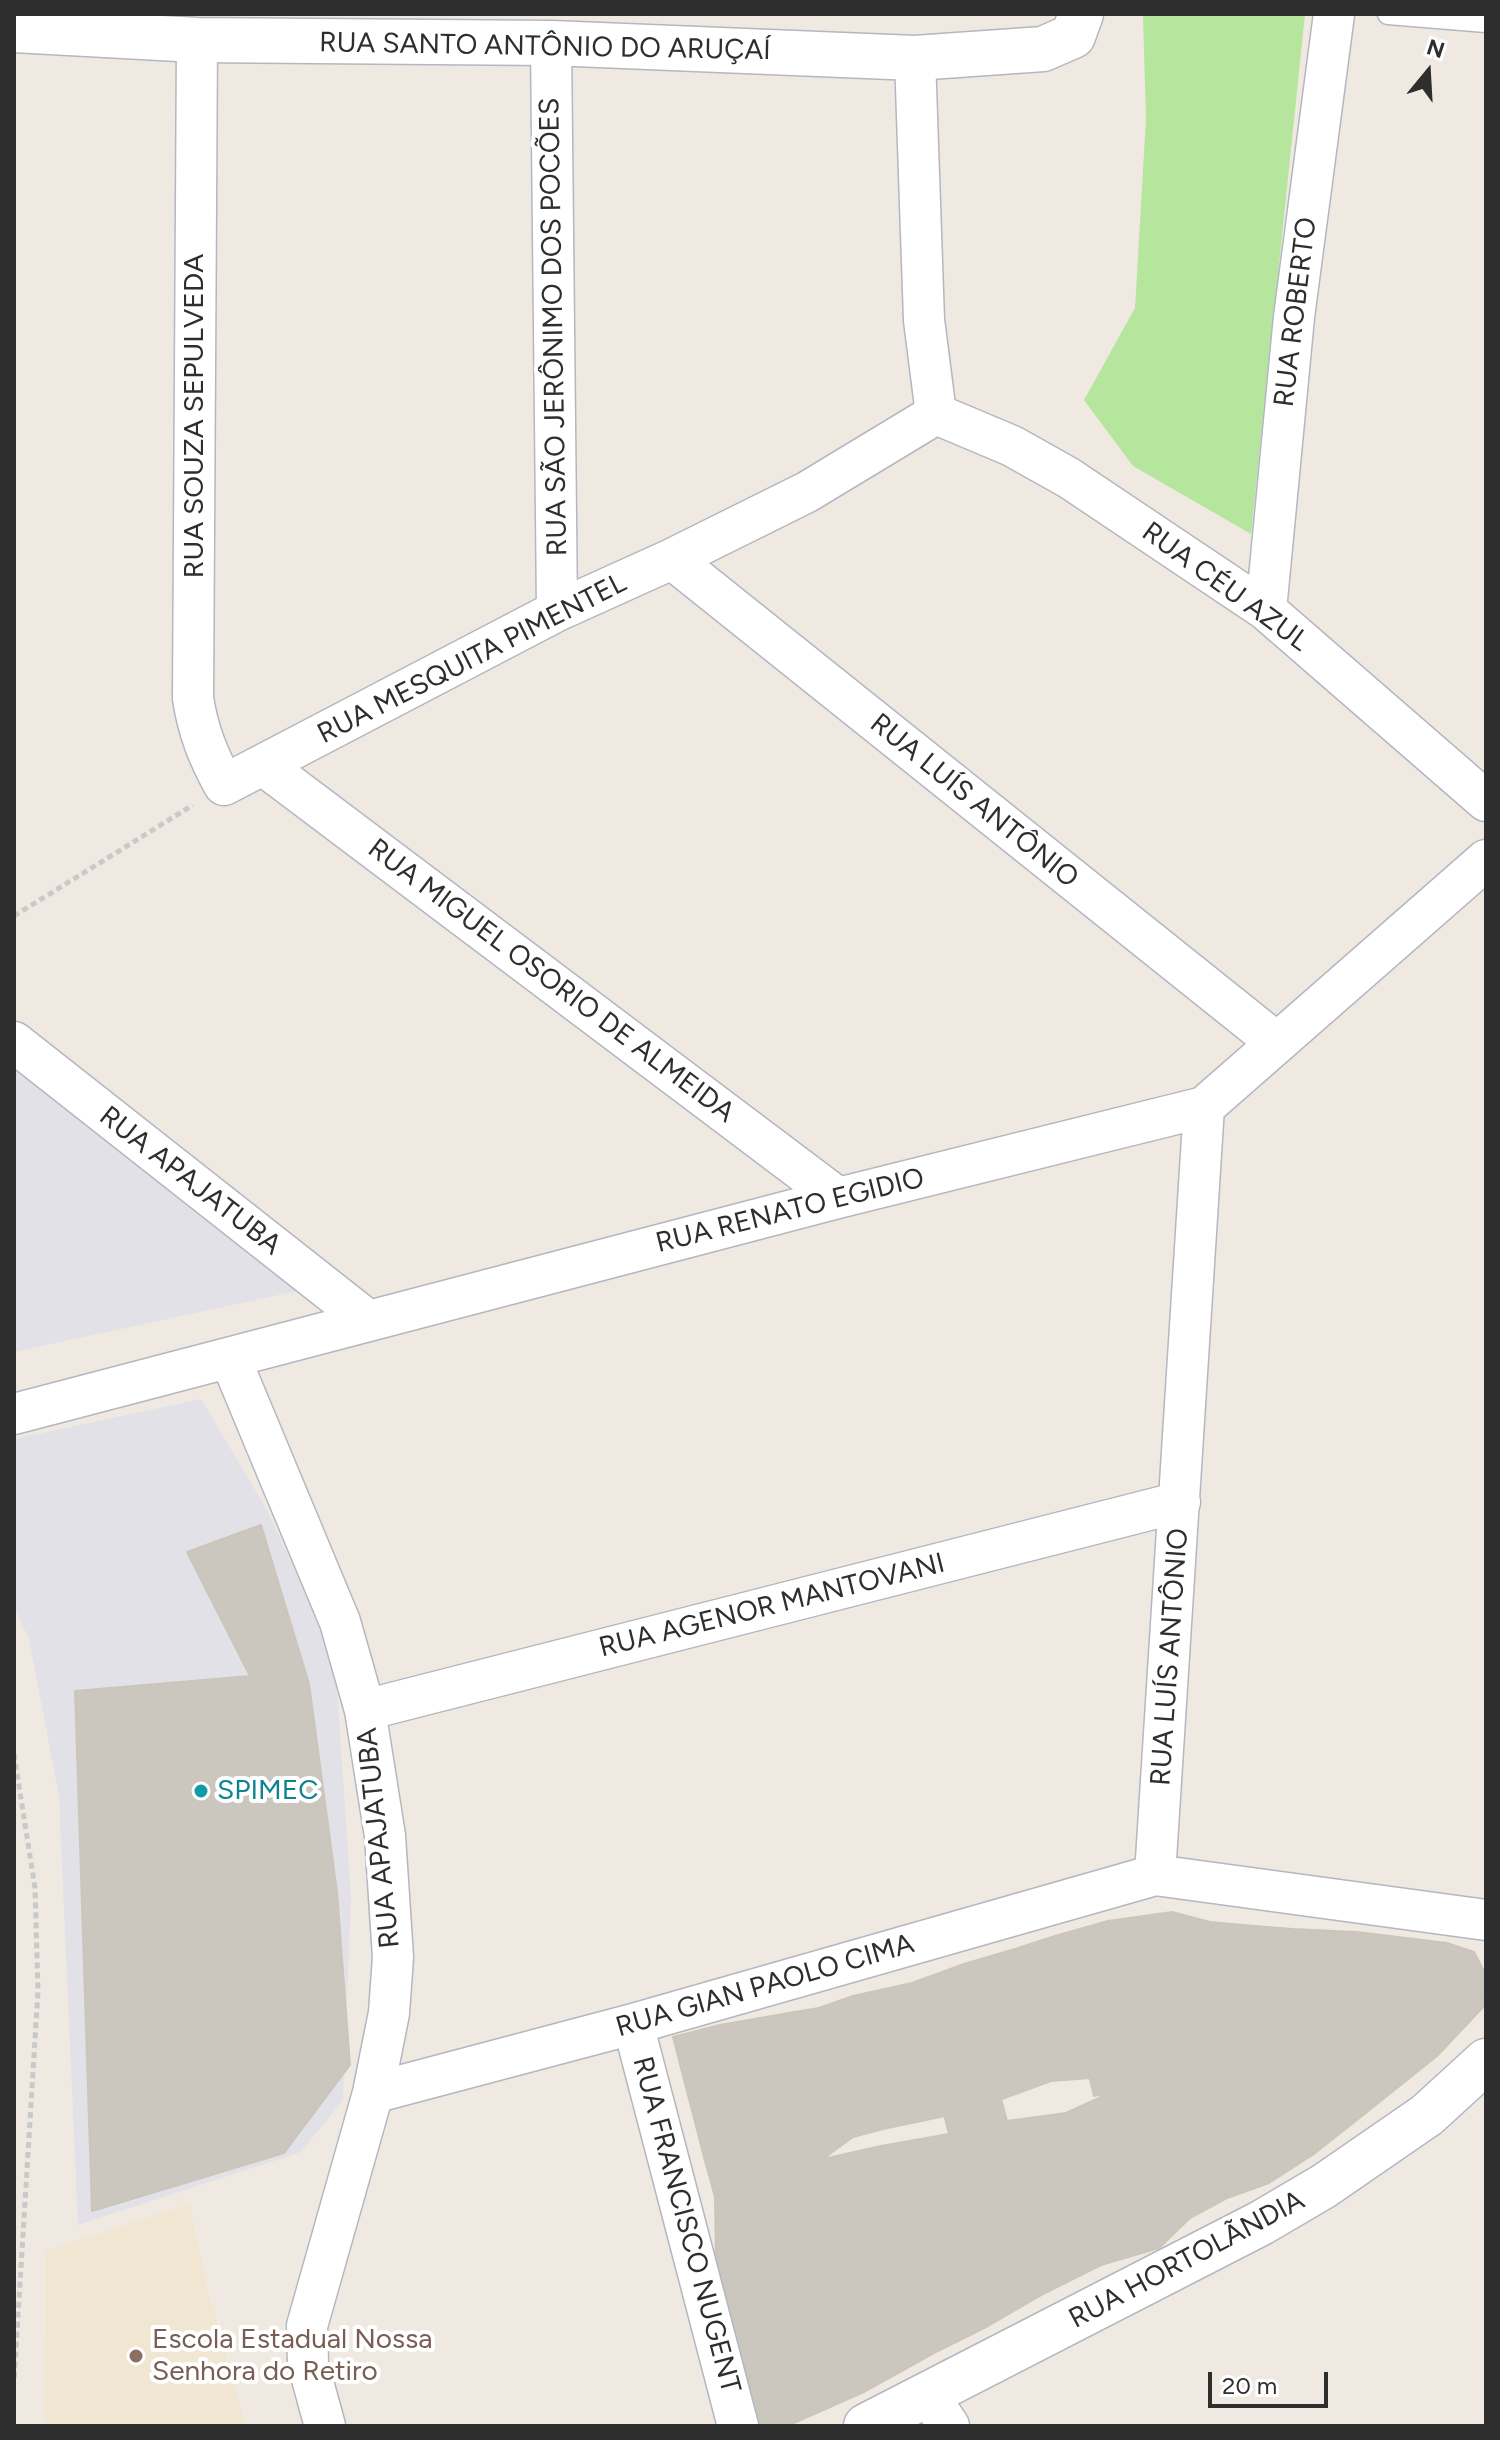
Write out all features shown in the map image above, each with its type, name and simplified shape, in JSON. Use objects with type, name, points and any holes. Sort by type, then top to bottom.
[{"type":"street","name":"RUA ROBERTO","points":[[1266,610],[1294,317],[1334,14]]},
{"type":"street","name":"RUA SANTO ANTÔNIO DO ARUÇAÍ","points":[[14,30],[197,40],[551,43],[915,58],[1043,49],[1077,25]]},
{"type":"street","name":"RUA SOUZA SEPULVEDA","points":[[197,40],[193,698],[197,728],[204,749],[224,785]]},
{"type":"street","name":"RUA SÃO JERÔNIMO DOS POCÕES","points":[[551,43],[557,611]]},
{"type":"street","points":[[915,58],[924,320],[936,414]]},
{"type":"street","name":"RUA CÉU AZUL","points":[[936,414],[1012,446],[1069,478],[1266,610],[1486,801]]},
{"type":"street","name":"RUA MESQUITA PIMENTEL","points":[[224,785],[557,611],[672,559],[807,492],[936,414]]},
{"type":"street","name":"RUA LUÍS ANTÔNIO","points":[[672,559],[1277,1043]]},
{"type":"street","name":"RUA MIGUEL OSORIO DE ALMEIDA","points":[[263,765],[838,1198]]},
{"type":"street","name":"RUA RENATO EGIDIO","points":[[14,1414],[838,1198],[1204,1107],[1486,860]]},
{"type":"street","name":"RUA APAJATUBA","points":[[14,1042],[367,1320]]},
{"type":"street","name":"RUA LUÍS ANTÔNIO","points":[[1155,1875],[1204,1107]]},
{"type":"street","name":"RUA APAJATUBA","points":[[230,1358],[340,1622],[365,1710],[385,1836],[393,1957],[389,2013],[373,2093],[307,2326],[308,2364],[325,2426]]},
{"type":"street","name":"RUA AGENOR MANTOVANI","points":[[365,1710],[1180,1502]]},
{"type":"street","points":[[1155,1875],[1486,1920]]},
{"type":"street","name":"RUA GIAN PAOLO CIMA","points":[[373,2093],[633,2024],[1155,1875]]},
{"type":"street","name":"RUA FRANCISCO NUGENT","points":[[633,2024],[738,2426]]},
{"type":"street","name":"RUA HORTOLÃNDIA","points":[[866,2426],[938,2411],[1324,2186],[1427,2115],[1486,2061]]},
{"type":"lane","points":[[1388,14],[1486,22]]},
{"type":"path","points":[[14,916],[224,785]]},
{"type":"path","points":[[14,1754],[35,1888],[38,1991],[14,2381]]},
{"type":"shaded area","points":[[14,1065],[302,1290],[14,1352]]},
{"type":"shaded area","name":"SPIMEC","points":[[201,1399],[267,1510],[335,1657],[351,1898],[343,2100],[301,2152],[78,2225],[59,1796],[29,1639],[14,1607],[14,1439]]},
{"type":"shaded area","name":"Escola Estadual Nossa Senhora do Retiro","points":[[189,2204],[209,2295],[246,2426],[47,2426],[44,2417],[46,2251]]},
{"type":"green space","points":[[1143,14],[1305,14],[1251,534],[1133,466],[1084,400],[1135,308],[1146,119]]},
{"type":"building","name":"SPIMEC","points":[[261,1525],[309,1684],[337,1892],[350,2065],[284,2153],[92,2211],[75,1691],[250,1676],[187,1552]]},
{"type":"building","points":[[1172,1912],[1210,1922],[1241,2050],[1205,2064]]},
{"type":"building","points":[[1172,1912],[1205,2064],[1152,2084],[1108,1921]]},
{"type":"building","points":[[1108,1921],[1152,2084],[1094,2096],[1055,1936]]},
{"type":"building","points":[[1210,1922],[1243,1925],[1274,2046],[1241,2050]]},
{"type":"building","points":[[1243,1925],[1292,1929],[1311,2036],[1274,2046]]},
{"type":"building","points":[[1292,1929],[1357,1932],[1379,2020],[1311,2036]]},
{"type":"building","points":[[1357,1932],[1447,1943],[1474,1952],[1486,1975],[1486,1996],[1379,2020]]},
{"type":"building","points":[[1055,1936],[1090,2078],[1051,2081],[1015,1949]]},
{"type":"building","points":[[1015,1949],[1051,2081],[1002,2099],[964,1964]]},
{"type":"building","points":[[964,1964],[1007,2121],[949,2134],[912,1983]]},
{"type":"building","points":[[912,1983],[945,2116],[883,2129],[853,1996]]},
{"type":"building","points":[[853,1996],[883,2129],[853,2137],[819,2008]]},
{"type":"building","points":[[1486,1996],[1486,2004],[1437,2056],[1418,2011]]},
{"type":"building","points":[[819,2008],[853,2137],[823,2159],[783,2014]]},
{"type":"building","points":[[1418,2011],[1437,2056],[1372,2108],[1353,2027]]},
{"type":"building","points":[[783,2014],[823,2159],[760,2182],[720,2025]]},
{"type":"building","points":[[720,2025],[750,2144],[704,2157],[673,2037]]},
{"type":"building","points":[[1353,2027],[1372,2108],[1314,2154],[1289,2042]]},
{"type":"building","points":[[1289,2042],[1314,2154],[1269,2183],[1241,2050]]},
{"type":"building","points":[[1241,2050],[1269,2183],[1227,2198],[1205,2064]]},
{"type":"building","points":[[1205,2064],[1227,2198],[1190,2218],[1152,2084]]},
{"type":"building","points":[[1152,2084],[1190,2218],[1159,2248],[1112,2092]]},
{"type":"building","points":[[1112,2092],[1159,2248],[1101,2265],[1066,2113]]},
{"type":"building","points":[[1066,2113],[1101,2265],[1045,2293],[1007,2121]]},
{"type":"building","points":[[1007,2121],[1045,2293],[988,2326],[949,2134]]},
{"type":"building","points":[[949,2134],[988,2326],[938,2351],[881,2146]]},
{"type":"building","points":[[750,2144],[760,2182],[715,2197],[704,2157]]},
{"type":"building","points":[[881,2146],[938,2351],[866,2391],[823,2159]]},
{"type":"building","points":[[823,2159],[834,2221],[716,2265],[715,2197]]},
{"type":"building","points":[[834,2221],[866,2391],[787,2426],[756,2426],[716,2265]]},
{"type":"place","name":"SPIMEC","points":[[201,1791]]},
{"type":"place","name":"Escola Estadual Nossa Senhora do Retiro","points":[[136,2356]]}]
